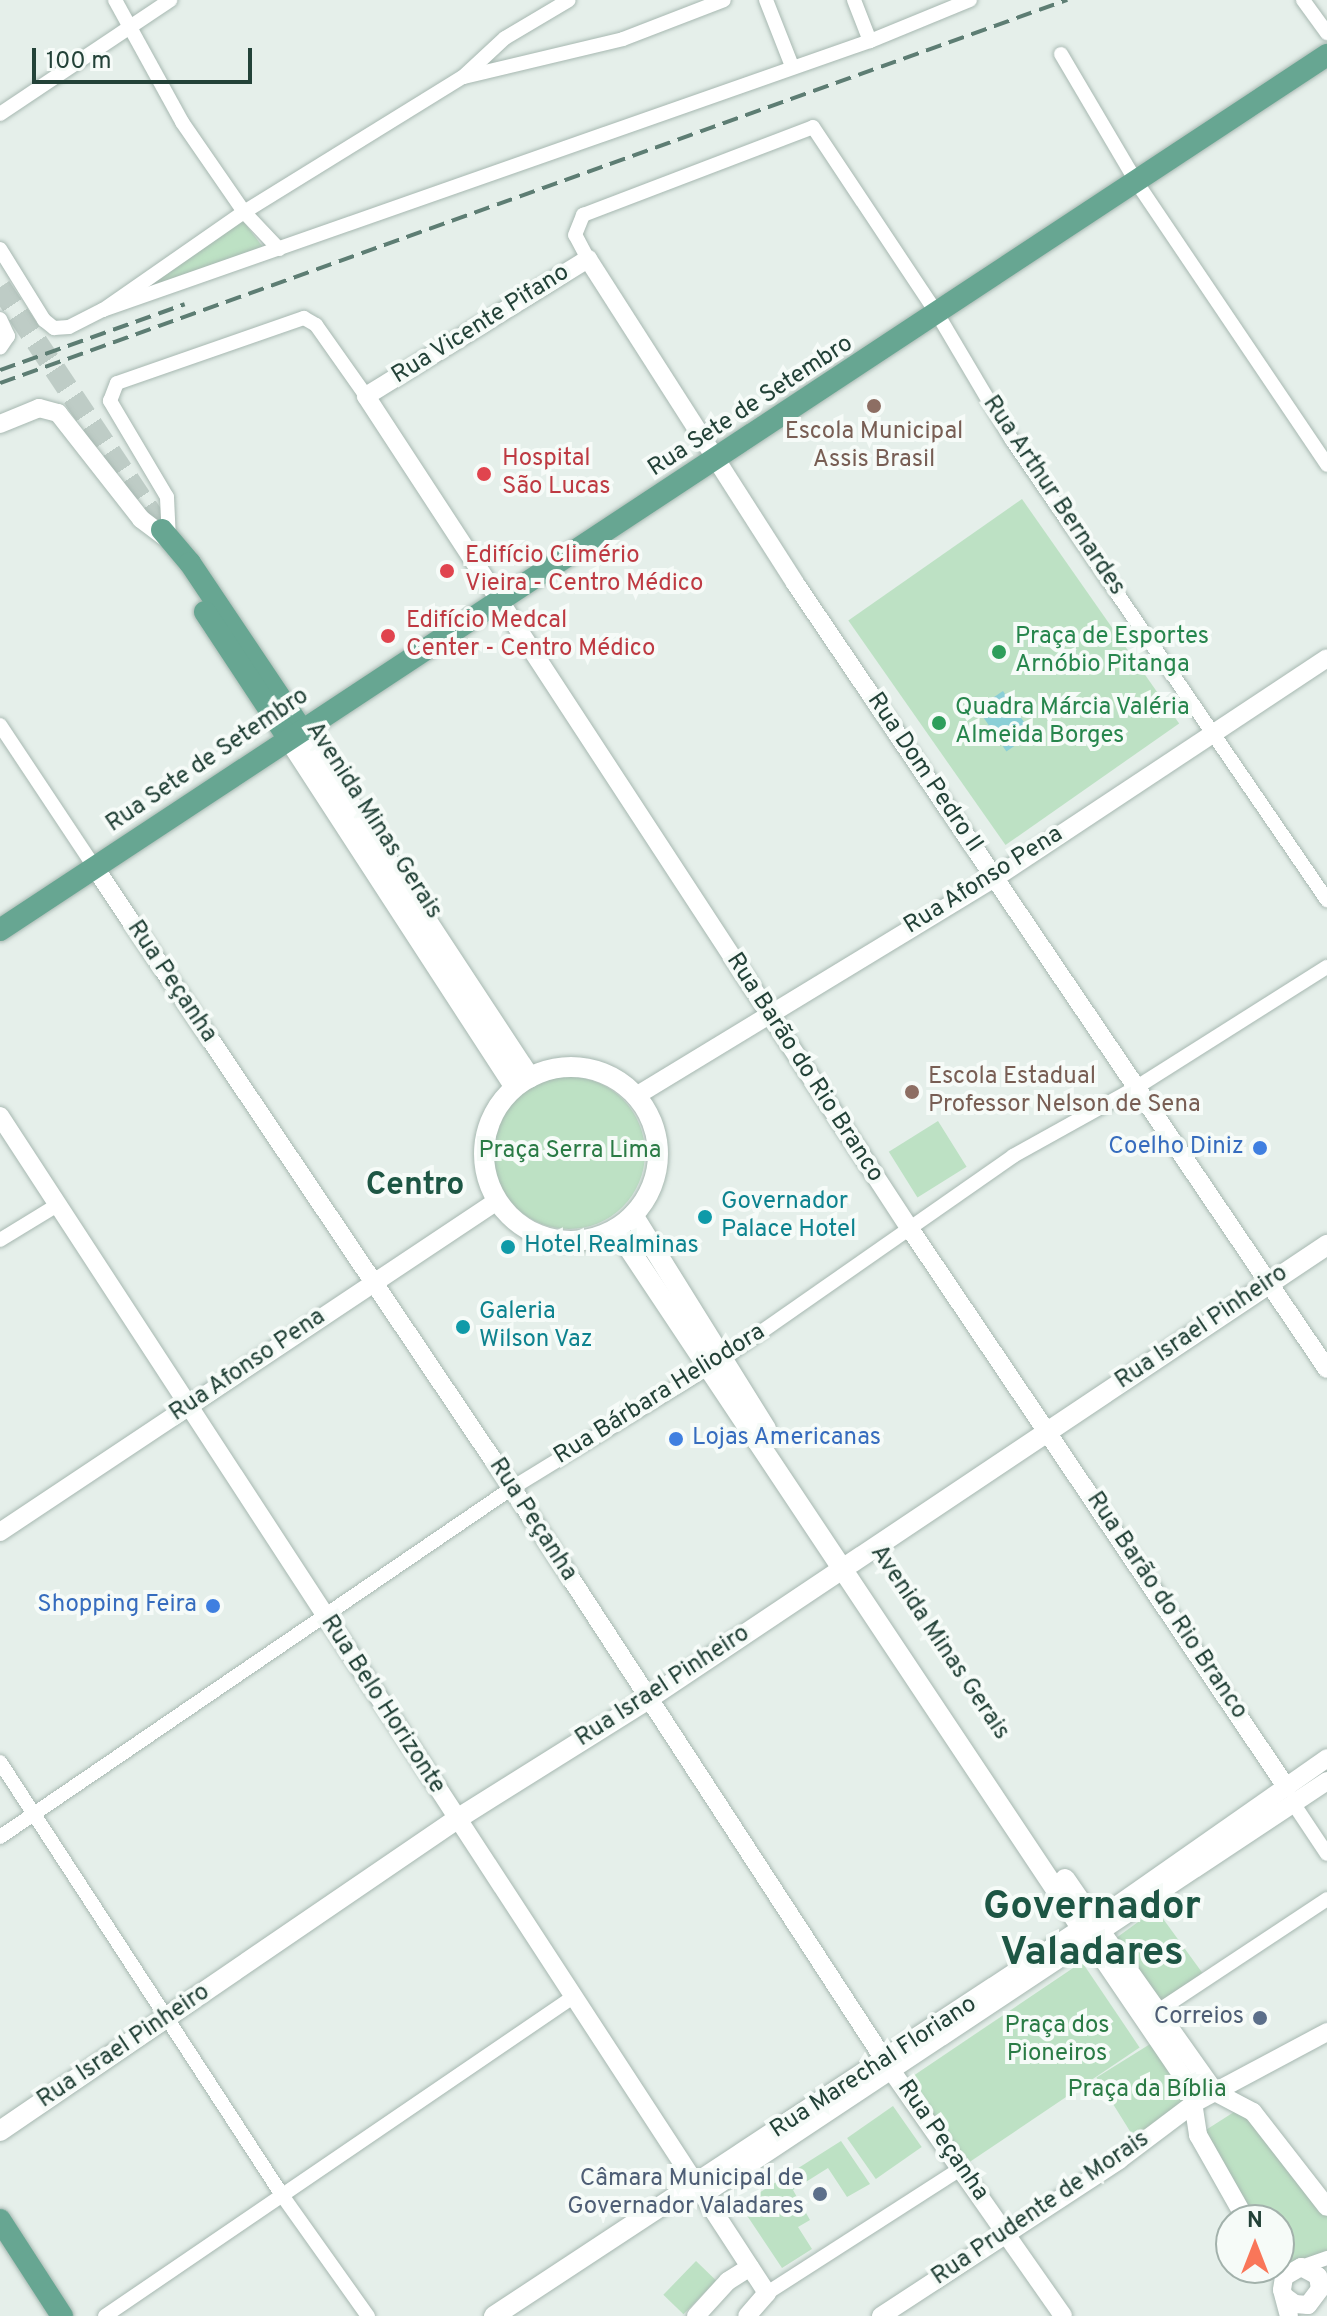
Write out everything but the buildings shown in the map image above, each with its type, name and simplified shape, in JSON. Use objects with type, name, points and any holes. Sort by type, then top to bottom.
[{"type":"main road","name":"Rua Sete de Setembro","points":[[0,930],[294,734],[501,604],[1327,55]]},
{"type":"main road","name":"Avenida Minas Gerais","points":[[165,535],[190,563],[294,734],[522,1082]]},
{"type":"main road","points":[[557,1068],[586,1069],[613,1078],[636,1096],[658,1143],[649,1194],[633,1215],[616,1229],[573,1241],[551,1239],[521,1225],[497,1201],[485,1168],[486,1132],[495,1110],[522,1082],[557,1068]]},
{"type":"main road","name":"Avenida Minas Gerais","points":[[633,1215],[715,1364]]},
{"type":"main road","name":"Avenida Minas Gerais","points":[[616,1229],[715,1364],[1092,1930]]},
{"type":"main road","name":"Rua Israel Pinheiro","points":[[0,2131],[457,1819],[648,1699],[1327,1245]]},
{"type":"main road","name":"Rua Marechal Floriano","points":[[494,2316],[700,2190],[1092,1930]]},
{"type":"main road","points":[[0,2220],[62,2316]]},
{"type":"street","points":[[115,0],[182,122],[244,212],[279,249]]},
{"type":"street","points":[[0,114],[131,31],[170,0]]},
{"type":"street","points":[[145,19],[184,0]]},
{"type":"street","points":[[103,310],[244,212],[463,77],[505,38],[569,0]]},
{"type":"street","points":[[463,77],[612,42],[724,0]]},
{"type":"street","points":[[766,0],[792,66]]},
{"type":"street","points":[[854,0],[870,41]]},
{"type":"street","points":[[0,249],[44,320],[65,328],[103,310],[870,41],[970,0]]},
{"type":"street","points":[[1303,0],[1327,33]]},
{"type":"street","points":[[1061,54],[1137,183],[1327,465]]},
{"type":"street","name":"Rua Vicente Pifano","points":[[366,396],[588,259],[575,235],[575,224],[583,215],[813,127]]},
{"type":"street","name":"Rua Arthur Bernardes","points":[[813,127],[938,315],[1012,440],[1327,900]]},
{"type":"street","name":"Rua Dom Pedro II","points":[[588,259],[716,460],[1327,1369]]},
{"type":"street","points":[[0,319],[4,342]]},
{"type":"street","name":"Rua Barão do Rio Branco","points":[[165,535],[167,497],[111,405],[111,392],[126,378],[291,320],[311,321],[366,396],[908,1226],[1051,1432],[1327,1854]]},
{"type":"street","name":"Avenida Minas Gerais","points":[[0,424],[43,408],[64,419],[134,511],[165,535]]},
{"type":"street","name":"Rua Afonso Pena","points":[[636,1096],[995,878],[1327,658]]},
{"type":"street","name":"Rua Peçanha","points":[[0,725],[512,1488],[889,2066],[1063,2316]]},
{"type":"street","name":"Rua Bárbara Heliodora","points":[[0,1837],[325,1619],[512,1488],[715,1364],[908,1226],[1013,1156],[1137,1087],[1327,967]]},
{"type":"street","name":"Rua Belo Horizonte","points":[[0,1116],[54,1207],[767,2293]]},
{"type":"street","name":"Rua Afonso Pena","points":[[0,1532],[371,1282],[497,1201]]},
{"type":"street","points":[[0,1240],[54,1207]]},
{"type":"street","name":"Rua Marechal Floriano","points":[[1092,1930],[1290,1796],[1327,1758]]},
{"type":"street","points":[[0,1762],[169,2017],[284,2198],[368,2316]]},
{"type":"street","name":"Rua Marechal Floriano","points":[[1290,1796],[1327,1781]]},
{"type":"street","points":[[1158,2011],[1327,1899]]},
{"type":"street","name":"Avenida Minas Gerais","points":[[1092,1930],[1158,2011],[1215,2092]]},
{"type":"street","name":"Avenida Minas Gerais","points":[[1092,1930],[1196,2102]]},
{"type":"street","points":[[105,2316],[284,2198],[573,1997]]},
{"type":"street","name":"Rua Prudente de Morais","points":[[881,2316],[1008,2234],[1196,2102],[1327,2032]]},
{"type":"street","points":[[1215,2092],[1253,2112],[1327,2207]]},
{"type":"street","points":[[1196,2102],[1198,2135],[1237,2204]]},
{"type":"street","points":[[747,2316],[767,2293],[960,2169]]},
{"type":"street","points":[[1295,2269],[1327,2258]]},
{"type":"street","points":[[696,2316],[728,2281],[750,2267]]},
{"type":"street","points":[[1282,2284],[1301,2305],[1316,2299],[1318,2276],[1301,2267]]},
{"type":"street","points":[[1281,2284],[1289,2316]]},
{"type":"green space","points":[[241,218],[265,250],[123,300]]},
{"type":"green space","name":"Praça de Esportes Arnóbio Pitanga","points":[[1022,499],[1179,723],[1005,845],[848,621]]},
{"type":"green space","name":"Praça Serra Lima","points":[[569,1077],[598,1083],[623,1099],[639,1124],[645,1153],[639,1182],[623,1207],[598,1223],[569,1229],[540,1223],[515,1207],[499,1182],[493,1153],[499,1124],[515,1099],[540,1083]]},
{"type":"green space","points":[[938,1121],[967,1167],[917,1198],[889,1152]]},
{"type":"green space","points":[[1156,1909],[1202,1973],[1161,2003],[1115,1939]]},
{"type":"green space","name":"Praça dos Pioneiros","points":[[1082,1962],[1140,2047],[961,2168],[904,2082]]},
{"type":"green space","name":"Praça da Bíblia","points":[[1155,2041],[1192,2100],[1134,2137],[1096,2078]]},
{"type":"green space","points":[[1245,2105],[1327,2207],[1327,2258],[1295,2274],[1295,2204],[1237,2204],[1198,2135]]},
{"type":"green space","points":[[893,2106],[922,2147],[876,2179],[847,2138]]},
{"type":"green space","points":[[841,2141],[870,2184],[847,2197],[828,2168],[793,2190],[810,2220],[798,2227],[812,2249],[782,2268],[740,2205]]},
{"type":"green space","points":[[696,2261],[716,2280],[683,2314],[663,2295]]},
{"type":"water","points":[[1003,691],[1032,734],[1006,751],[977,708]]},
{"type":"tunnel","points":[[0,287],[162,530]]},
{"type":"railway","points":[[0,383],[1067,0]]},
{"type":"railway","points":[[0,370],[185,304]]},
{"type":"place","name":"Escola Municipal Assis Brasil","points":[[874,406]]},
{"type":"place","name":"Hospital São Lucas","points":[[484,474]]},
{"type":"place","name":"Edifício Climério Vieira - Centro Médico","points":[[447,571]]},
{"type":"place","name":"Edifício Medcal Center - Centro Médico","points":[[388,636]]},
{"type":"place","name":"Praça de Esportes Arnóbio Pitanga","points":[[999,652]]},
{"type":"place","name":"Quadra Márcia Valéria Almeida Borges","points":[[939,723]]},
{"type":"place","name":"Escola Estadual Professor Nelson de Sena","points":[[912,1092]]},
{"type":"place","name":"Coelho Diniz","points":[[1260,1148]]},
{"type":"place","name":"Governador Palace Hotel","points":[[705,1217]]},
{"type":"place","name":"Hotel Realminas","points":[[508,1247]]},
{"type":"place","name":"Galeria Wilson Vaz","points":[[463,1327]]},
{"type":"place","name":"Lojas Americanas","points":[[676,1439]]},
{"type":"place","name":"Shopping Feira","points":[[213,1606]]},
{"type":"place","name":"Correios","points":[[1260,2018]]},
{"type":"place","name":"Câmara Municipal de Governador Valadares","points":[[820,2194]]},
{"type":"district","name":"Centro","points":[[415,1186]]},
{"type":"district","name":"Governador Valadares","points":[[1092,1931]]}]
